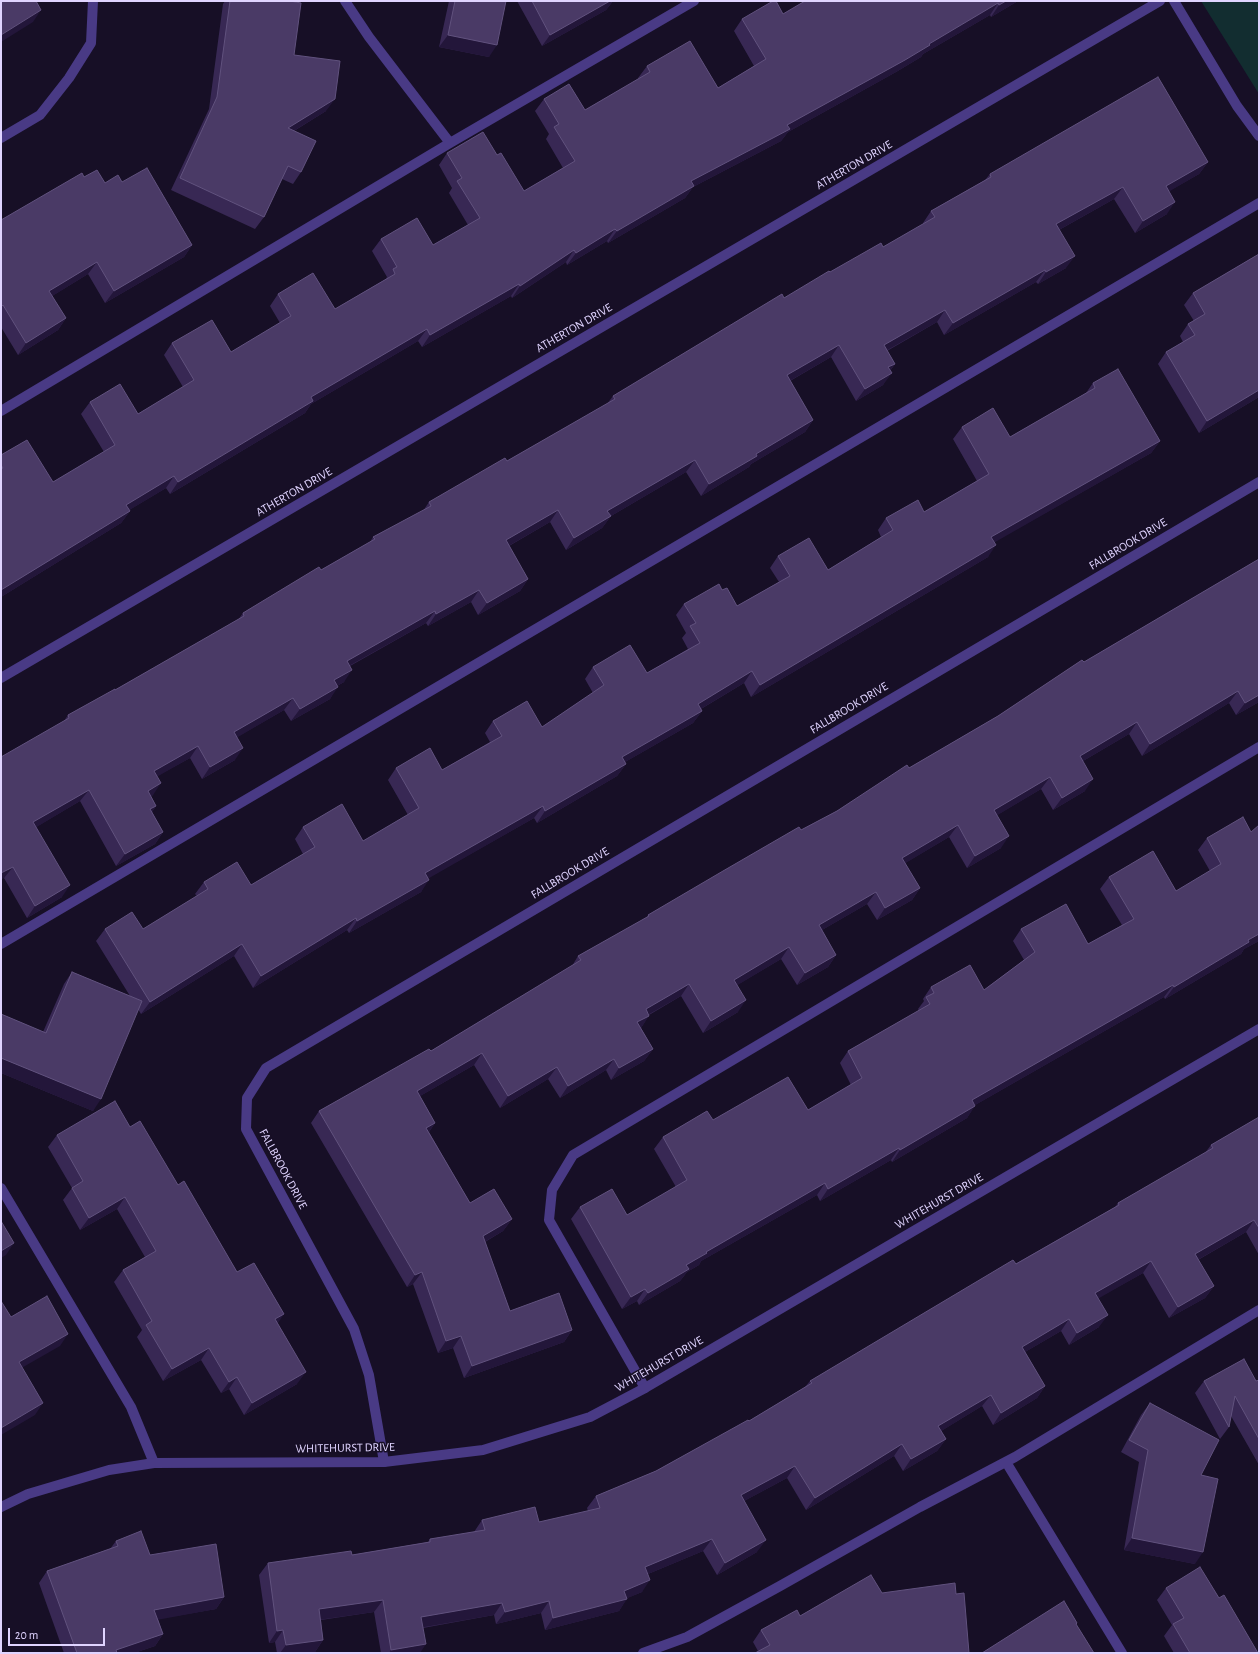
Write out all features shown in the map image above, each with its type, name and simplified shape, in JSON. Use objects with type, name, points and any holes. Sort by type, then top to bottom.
[{"type":"street","points":[[1,138],[40,115],[69,78],[91,43],[93,1]]},
{"type":"street","points":[[345,1],[369,37],[450,143]]},
{"type":"street","points":[[1,411],[450,143],[694,1]]},
{"type":"street","name":"ATHERTON DRIVE","points":[[1,678],[1160,1]]},
{"type":"street","points":[[1174,1],[1238,106],[1259,136]]},
{"type":"street","points":[[1,944],[1259,202]]},
{"type":"street","name":"FALLBROOK DRIVE","points":[[384,1462],[369,1375],[354,1329],[246,1129],[247,1098],[266,1068],[1259,482]]},
{"type":"street","points":[[645,1388],[549,1220],[552,1190],[573,1155],[1259,747]]},
{"type":"street","name":"WHITEHURST DRIVE","points":[[1,1507],[28,1494],[108,1470],[154,1463],[384,1462],[483,1450],[590,1417],[645,1388],[1259,1029]]},
{"type":"street","points":[[1,1188],[131,1406],[154,1463]]},
{"type":"street","points":[[643,1653],[687,1637],[920,1507],[1006,1462],[1259,1310]]},
{"type":"street","points":[[1006,1462],[1122,1653]]},
{"type":"green space","points":[[1201,1],[1259,1],[1259,94]]},
{"type":"building","points":[[1,1],[36,1],[41,10],[1,35]]},
{"type":"building","points":[[230,1],[290,1],[301,3],[294,55],[340,61],[335,99],[288,128],[316,141],[301,172],[288,166],[264,217],[180,178],[217,97]]},
{"type":"building","points":[[455,1],[506,1],[497,45],[448,35]]},
{"type":"building","points":[[532,1],[610,1],[550,35]]},
{"type":"building","points":[[773,1],[776,1],[783,14],[805,1],[1006,1],[999,5],[998,3],[905,60],[787,125],[790,129],[691,181],[694,186],[617,231],[615,229],[576,253],[574,250],[520,286],[519,284],[430,335],[427,329],[311,397],[313,401],[178,482],[174,476],[126,505],[130,511],[1,590],[1,469],[3,468],[1,465],[1,455],[27,440],[53,482],[115,445],[90,402],[120,384],[138,414],[194,380],[172,343],[212,320],[231,352],[291,316],[278,294],[313,273],[335,309],[395,274],[393,269],[397,267],[381,239],[417,218],[433,245],[480,218],[457,181],[462,178],[447,153],[483,132],[497,155],[501,153],[524,191],[575,161],[554,127],[559,124],[544,99],[569,84],[585,110],[650,72],[647,66],[690,41],[718,88],[766,59],[742,19]]},
{"type":"building","points":[[1158,77],[1208,162],[1166,186],[1175,202],[1143,221],[1123,187],[1056,224],[1075,256],[1046,272],[1045,270],[953,323],[945,310],[884,345],[895,364],[888,367],[892,373],[865,389],[839,345],[787,375],[813,420],[756,454],[757,456],[709,484],[695,460],[607,511],[611,516],[574,538],[558,510],[506,540],[528,579],[487,603],[479,590],[436,614],[435,611],[347,661],[352,670],[334,680],[338,687],[300,709],[293,698],[234,732],[243,748],[210,767],[198,746],[154,771],[161,783],[148,791],[156,806],[150,809],[163,832],[125,854],[89,790],[33,822],[70,885],[35,906],[13,867],[1,873],[1,757],[69,718],[68,715],[115,690],[244,616],[243,613],[319,567],[321,570],[375,539],[373,537],[431,506],[429,502],[505,458],[507,461],[615,399],[613,396],[782,294],[784,298],[829,271],[830,272],[881,243],[883,247],[935,217],[931,211],[991,177],[990,174]]},
{"type":"building","points":[[147,168],[192,245],[114,291],[97,262],[49,291],[66,318],[26,343],[3,305],[1,307],[1,220],[82,173],[84,177],[97,170],[105,183],[118,175],[122,182]]},
{"type":"building","points":[[1259,254],[1259,390],[1207,421],[1166,352],[1195,335],[1188,324],[1205,314],[1193,293]]},
{"type":"building","points":[[1118,369],[1160,441],[991,537],[996,545],[760,685],[752,671],[698,704],[702,711],[622,757],[626,764],[545,811],[543,806],[425,873],[429,880],[357,921],[356,918],[261,976],[242,944],[150,1002],[105,929],[132,912],[143,929],[208,889],[204,882],[237,862],[251,885],[315,847],[303,827],[342,804],[363,841],[419,808],[396,768],[430,748],[442,770],[502,736],[493,721],[527,701],[542,727],[604,685],[593,667],[630,645],[647,673],[700,643],[690,626],[696,623],[684,604],[719,584],[722,590],[727,588],[737,606],[790,576],[778,556],[809,538],[828,570],[893,530],[886,518],[918,500],[924,512],[989,474],[962,427],[993,408],[1010,437],[1095,388],[1093,383]]},
{"type":"building","points":[[1259,559],[1259,695],[1245,703],[1238,691],[1150,744],[1137,722],[1080,756],[1093,779],[1062,798],[1050,777],[994,810],[1009,836],[975,856],[958,825],[902,858],[920,888],[885,908],[876,892],[819,925],[836,955],[805,973],[789,947],[734,980],[746,1000],[711,1021],[689,984],[646,1009],[649,1016],[637,1022],[653,1049],[619,1068],[614,1059],[568,1086],[557,1067],[508,1096],[482,1053],[417,1091],[435,1123],[426,1128],[470,1203],[494,1189],[512,1219],[483,1236],[510,1311],[559,1293],[572,1330],[472,1366],[461,1336],[446,1341],[422,1272],[415,1275],[319,1111],[429,1049],[431,1051],[581,960],[578,956],[649,916],[648,915],[799,827],[801,830],[837,811],[907,765],[909,768],[998,716],[1082,660],[1084,662]]},
{"type":"building","points":[[1243,817],[1251,832],[1259,825],[1259,934],[1248,940],[1249,942],[1174,987],[1173,985],[972,1100],[975,1106],[900,1150],[899,1148],[828,1189],[825,1183],[706,1252],[707,1253],[686,1265],[689,1269],[648,1293],[645,1289],[631,1297],[580,1207],[612,1189],[627,1215],[687,1180],[663,1137],[707,1111],[713,1120],[788,1077],[808,1110],[862,1078],[848,1051],[930,1004],[926,997],[934,993],[931,987],[970,965],[984,990],[1035,952],[1021,929],[1066,904],[1088,944],[1134,919],[1109,877],[1153,851],[1176,891],[1221,864],[1207,838]]},
{"type":"building","points":[[72,972],[142,1001],[101,1099],[1,1058],[1,1014],[46,1033]]},
{"type":"building","points":[[115,1101],[130,1127],[140,1121],[178,1185],[184,1181],[237,1272],[254,1263],[284,1314],[275,1319],[306,1372],[252,1403],[237,1377],[229,1382],[209,1348],[172,1369],[146,1325],[152,1321],[123,1270],[156,1251],[125,1197],[89,1218],[72,1188],[83,1181],[57,1135]]},
{"type":"building","points":[[1259,1117],[1259,1228],[1254,1220],[1195,1254],[1214,1286],[1178,1307],[1151,1261],[1095,1293],[1108,1315],[1077,1333],[1069,1319],[1022,1347],[1045,1386],[1001,1413],[991,1395],[938,1426],[946,1439],[911,1459],[902,1444],[815,1498],[795,1466],[741,1495],[766,1540],[725,1563],[712,1539],[645,1567],[650,1580],[624,1591],[627,1599],[553,1618],[549,1601],[505,1612],[502,1603],[421,1617],[426,1644],[391,1650],[383,1600],[319,1609],[323,1640],[286,1645],[283,1630],[277,1631],[268,1563],[351,1551],[352,1555],[430,1542],[430,1539],[485,1530],[482,1520],[535,1507],[539,1522],[600,1508],[596,1496],[656,1471],[748,1420],[749,1421],[812,1383],[810,1381],[1013,1260],[1016,1264],[1119,1205],[1118,1203],[1213,1148],[1211,1145]]},
{"type":"building","points":[[1,1221],[14,1243],[1,1251]]},
{"type":"building","points":[[47,1296],[68,1334],[19,1362],[43,1403],[1,1428],[1,1301],[11,1317]]},
{"type":"building","points":[[1244,1359],[1256,1381],[1259,1380],[1259,1439],[1235,1396],[1229,1427],[1204,1381]]},
{"type":"building","points":[[1150,1403],[1219,1440],[1201,1475],[1218,1479],[1203,1552],[1132,1538],[1148,1450],[1129,1440]]},
{"type":"building","points":[[141,1531],[150,1555],[216,1544],[224,1597],[154,1610],[163,1634],[116,1650],[117,1653],[77,1653],[47,1571],[118,1546],[116,1541]]},
{"type":"building","points":[[1200,1567],[1219,1598],[1224,1595],[1258,1653],[1190,1653],[1173,1624],[1184,1618],[1166,1588]]},
{"type":"building","points":[[871,1575],[882,1593],[955,1583],[956,1594],[964,1593],[969,1653],[755,1653],[770,1645],[761,1630],[797,1610],[800,1616]]},
{"type":"building","points":[[1064,1601],[1094,1653],[982,1653]]}]
